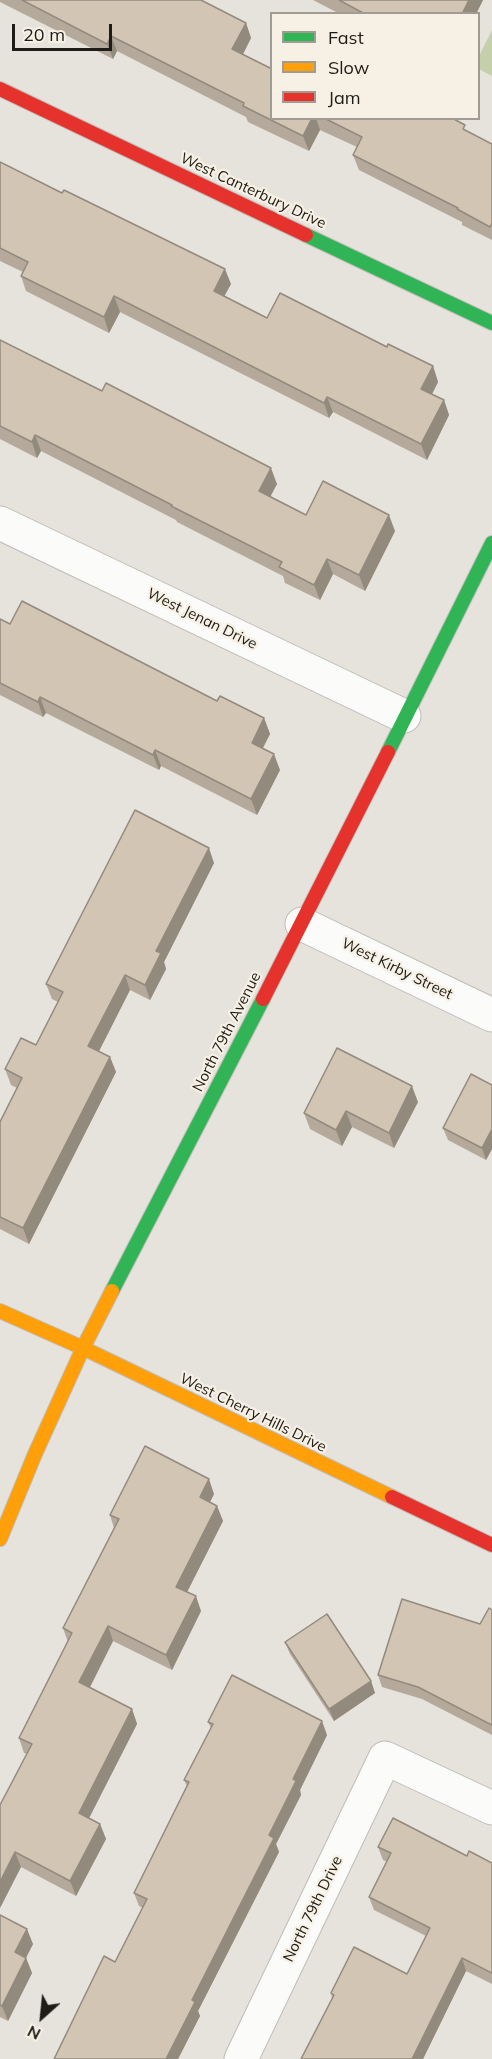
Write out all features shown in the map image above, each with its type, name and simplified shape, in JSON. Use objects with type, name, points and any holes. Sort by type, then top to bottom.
[{"type":"street","name":"West Canterbury Drive","points":[[0,89],[492,324]]},
{"type":"street","name":"West Jenan Drive","points":[[0,523],[404,716]]},
{"type":"street","name":"North 79th Avenue","points":[[0,1539],[83,1348],[302,924],[492,543]]},
{"type":"street","name":"West Kirby Street","points":[[302,924],[492,1015]]},
{"type":"street","name":"West Cherry Hills Drive","points":[[0,1311],[83,1348],[492,1545]]},
{"type":"street","name":"North 79th Drive","points":[[241,2059],[385,1758],[492,1808]]},
{"type":"green space","points":[[492,30],[492,76],[480,70],[480,54]]},
{"type":"building","points":[[22,0],[201,0],[246,23],[232,49],[270,68],[270,120],[243,106],[244,103],[111,36],[107,44]]},
{"type":"building","points":[[339,0],[469,0],[463,12],[361,12]]},
{"type":"building","points":[[271,120],[311,120],[303,136]]},
{"type":"building","points":[[328,120],[456,120],[465,125],[463,129],[492,144],[492,223],[490,227],[458,208],[353,155],[362,137]]},
{"type":"building","points":[[0,162],[62,193],[64,190],[225,269],[214,291],[267,318],[280,293],[387,347],[388,344],[433,366],[421,389],[444,400],[421,444],[327,397],[324,403],[114,296],[104,317],[21,276],[28,262],[0,248]]},
{"type":"building","points":[[0,340],[102,391],[106,383],[271,468],[259,491],[306,515],[323,481],[389,515],[359,575],[327,559],[314,585],[279,567],[282,562],[35,435],[32,442],[0,426]]},
{"type":"building","points":[[22,601],[217,701],[220,696],[264,718],[252,743],[274,754],[251,799],[155,750],[153,755],[40,697],[38,702],[0,683],[0,619],[10,624]]},
{"type":"building","points":[[135,810],[209,848],[156,951],[161,953],[145,985],[125,975],[88,1046],[110,1057],[23,1228],[0,1217],[0,1122],[22,1078],[5,1069],[21,1038],[36,1045],[63,992],[46,984]]},
{"type":"building","points":[[337,1048],[412,1086],[389,1133],[346,1111],[336,1130],[304,1113]]},
{"type":"building","points":[[471,1074],[492,1085],[492,1129],[482,1148],[443,1128]]},
{"type":"building","points":[[145,1446],[209,1479],[200,1497],[217,1506],[176,1587],[196,1596],[166,1655],[108,1626],[79,1682],[132,1709],[79,1813],[100,1824],[70,1881],[15,1852],[0,1882],[0,1805],[32,1744],[19,1738],[72,1633],[63,1628],[119,1519],[110,1515]]},
{"type":"building","points":[[402,1599],[480,1624],[489,1608],[492,1610],[492,1725],[418,1687],[378,1675]]},
{"type":"building","points":[[327,1614],[371,1681],[329,1709],[285,1642]]},
{"type":"building","points":[[232,1675],[322,1721],[293,1779],[296,1781],[269,1835],[274,1838],[192,2000],[195,2002],[166,2059],[54,2059],[104,1956],[115,1962],[147,1899],[134,1893],[189,1782],[184,1780],[213,1724],[208,1722]]},
{"type":"building","points":[[393,1818],[467,1856],[469,1851],[492,1863],[492,1973],[462,1958],[412,2059],[301,2059],[334,1995],[331,1993],[354,1947],[407,1974],[430,1928],[369,1897],[391,1853],[378,1847]]},
{"type":"building","points":[[0,1915],[27,1929],[15,1952],[26,1958],[2,2006],[0,2005]]},
{"type":"traffic: fast","points":[[306,235],[492,323]]},
{"type":"traffic: fast","points":[[388,752],[492,543]]},
{"type":"traffic: fast","points":[[112,1291],[263,999]]},
{"type":"traffic: slow","points":[[0,1539],[35,1454],[83,1348],[112,1291]]},
{"type":"traffic: slow","points":[[0,1311],[83,1348],[392,1497]]},
{"type":"traffic: jam","points":[[0,89],[306,235]]},
{"type":"traffic: jam","points":[[263,999],[388,752]]},
{"type":"traffic: jam","points":[[392,1497],[492,1545]]}]
